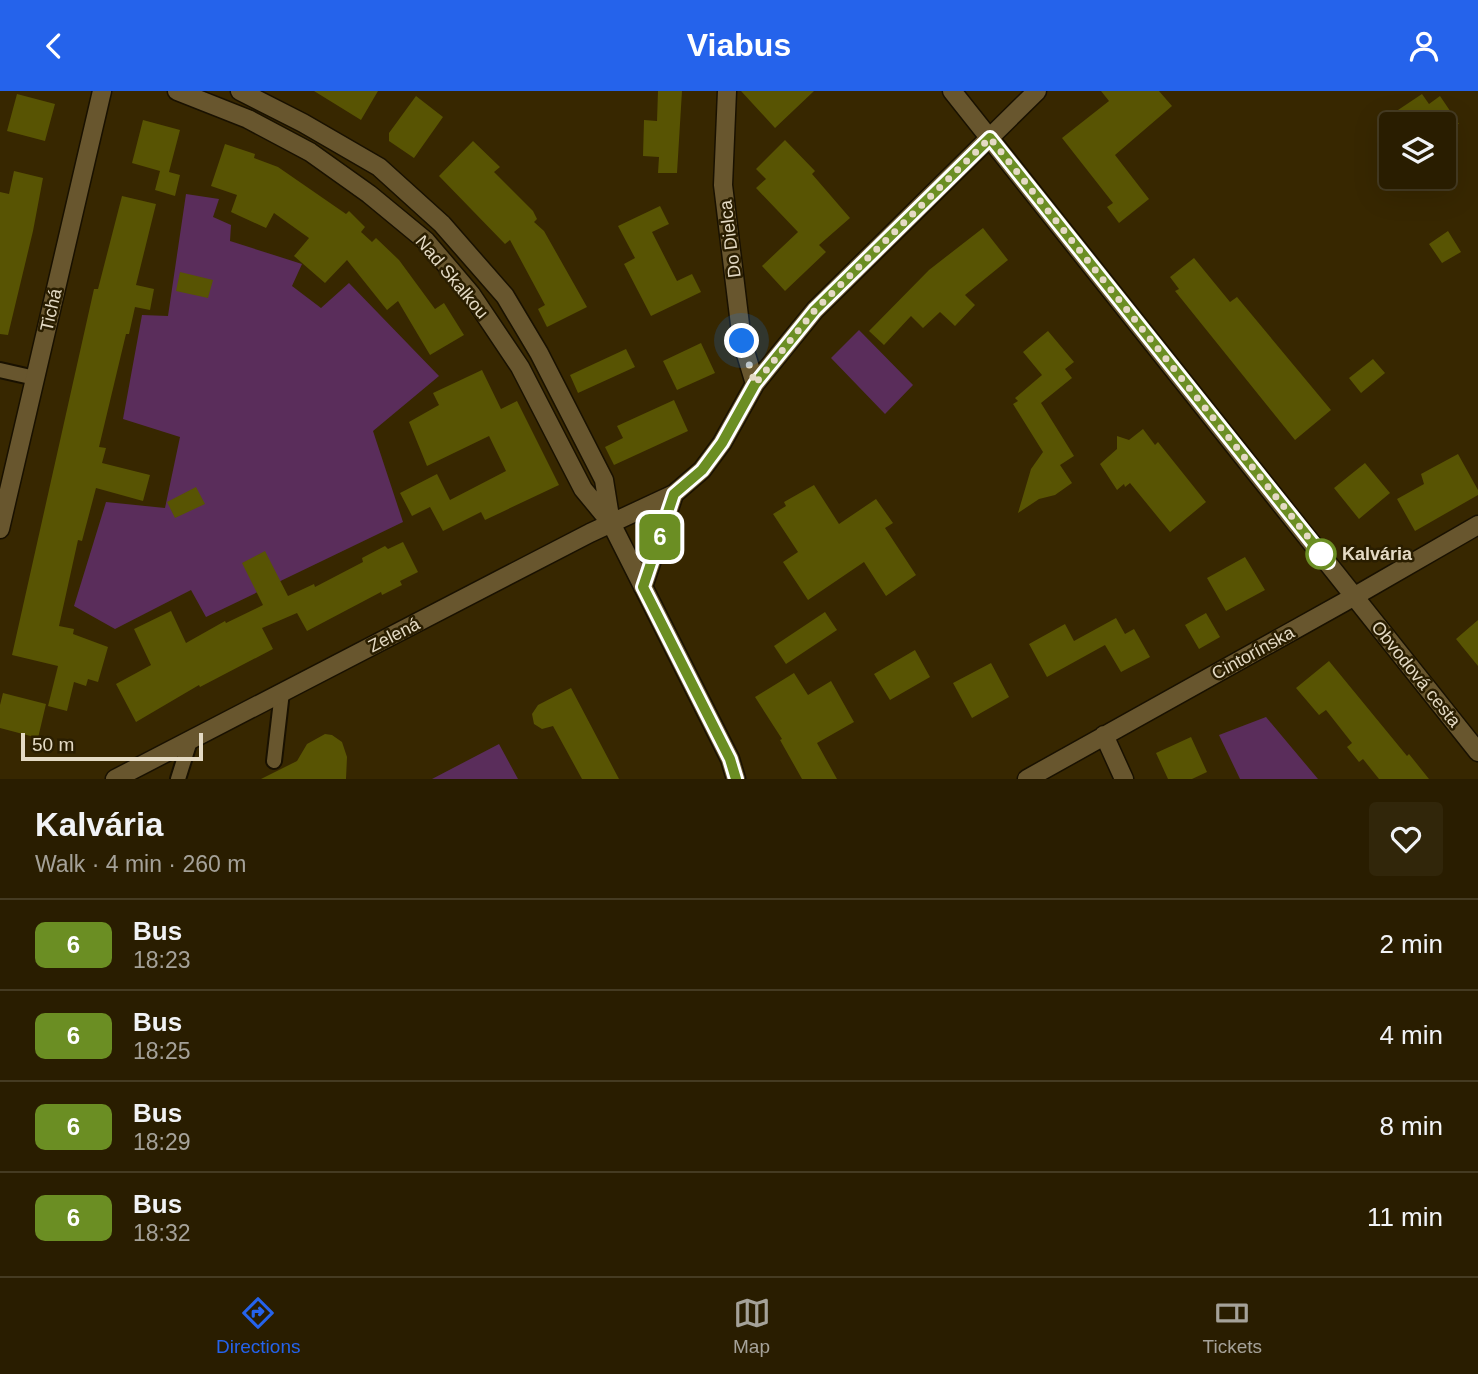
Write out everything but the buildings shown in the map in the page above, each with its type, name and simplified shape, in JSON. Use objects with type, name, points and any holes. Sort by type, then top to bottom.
[{"type":"street","name":"Tichá","points":[[0,529],[102,91]]},
{"type":"street","name":"Nad Skalkou","points":[[177,91],[248,119],[310,152],[369,194],[426,241],[471,294],[520,367],[583,489],[611,523],[730,759],[736,779]]},
{"type":"street","name":"Nad Skalkou","points":[[240,91],[303,123],[379,167],[442,224],[505,296],[539,353],[604,480],[611,523]]},
{"type":"street","name":"Do Dielca","points":[[727,91],[723,185],[742,341],[755,384]]},
{"type":"street","name":"Obvodová cesta","points":[[952,91],[1478,752]]},
{"type":"street","name":"Zelená","points":[[115,779],[611,523],[674,494],[702,470],[722,443],[755,384],[815,310],[1037,91]]},
{"type":"street","points":[[643,587],[674,494]]},
{"type":"street","name":"Cintorínska","points":[[1027,779],[1478,525]]},
{"type":"street","points":[[1104,735],[1124,779]]},
{"type":"lane","points":[[0,370],[35,378]]},
{"type":"lane","points":[[274,761],[282,692]]},
{"type":"lane","points":[[178,779],[190,741]]},
{"type":"shaded area","points":[[186,194],[219,199],[213,217],[231,225],[230,241],[302,264],[292,286],[321,308],[349,283],[439,376],[373,431],[403,522],[206,617],[191,590],[115,629],[74,606],[106,502],[165,508],[180,437],[123,419],[142,315],[168,316]]},
{"type":"shaded area","points":[[859,330],[913,385],[885,414],[831,358]]},
{"type":"shaded area","points":[[1266,717],[1318,779],[1240,779],[1219,735]]},
{"type":"shaded area","points":[[499,744],[518,779],[432,779]]},
{"type":"bus line","name":"6","points":[[736,779],[730,759],[643,587],[674,494],[702,470],[722,443],[755,384],[815,310],[990,138],[1328,562]]},
{"type":"place","name":"Kalvária","points":[[1321,554]]},
{"type":"route","points":[[742,341],[755,384],[815,310],[990,138],[1328,562],[1321,554]]}]
